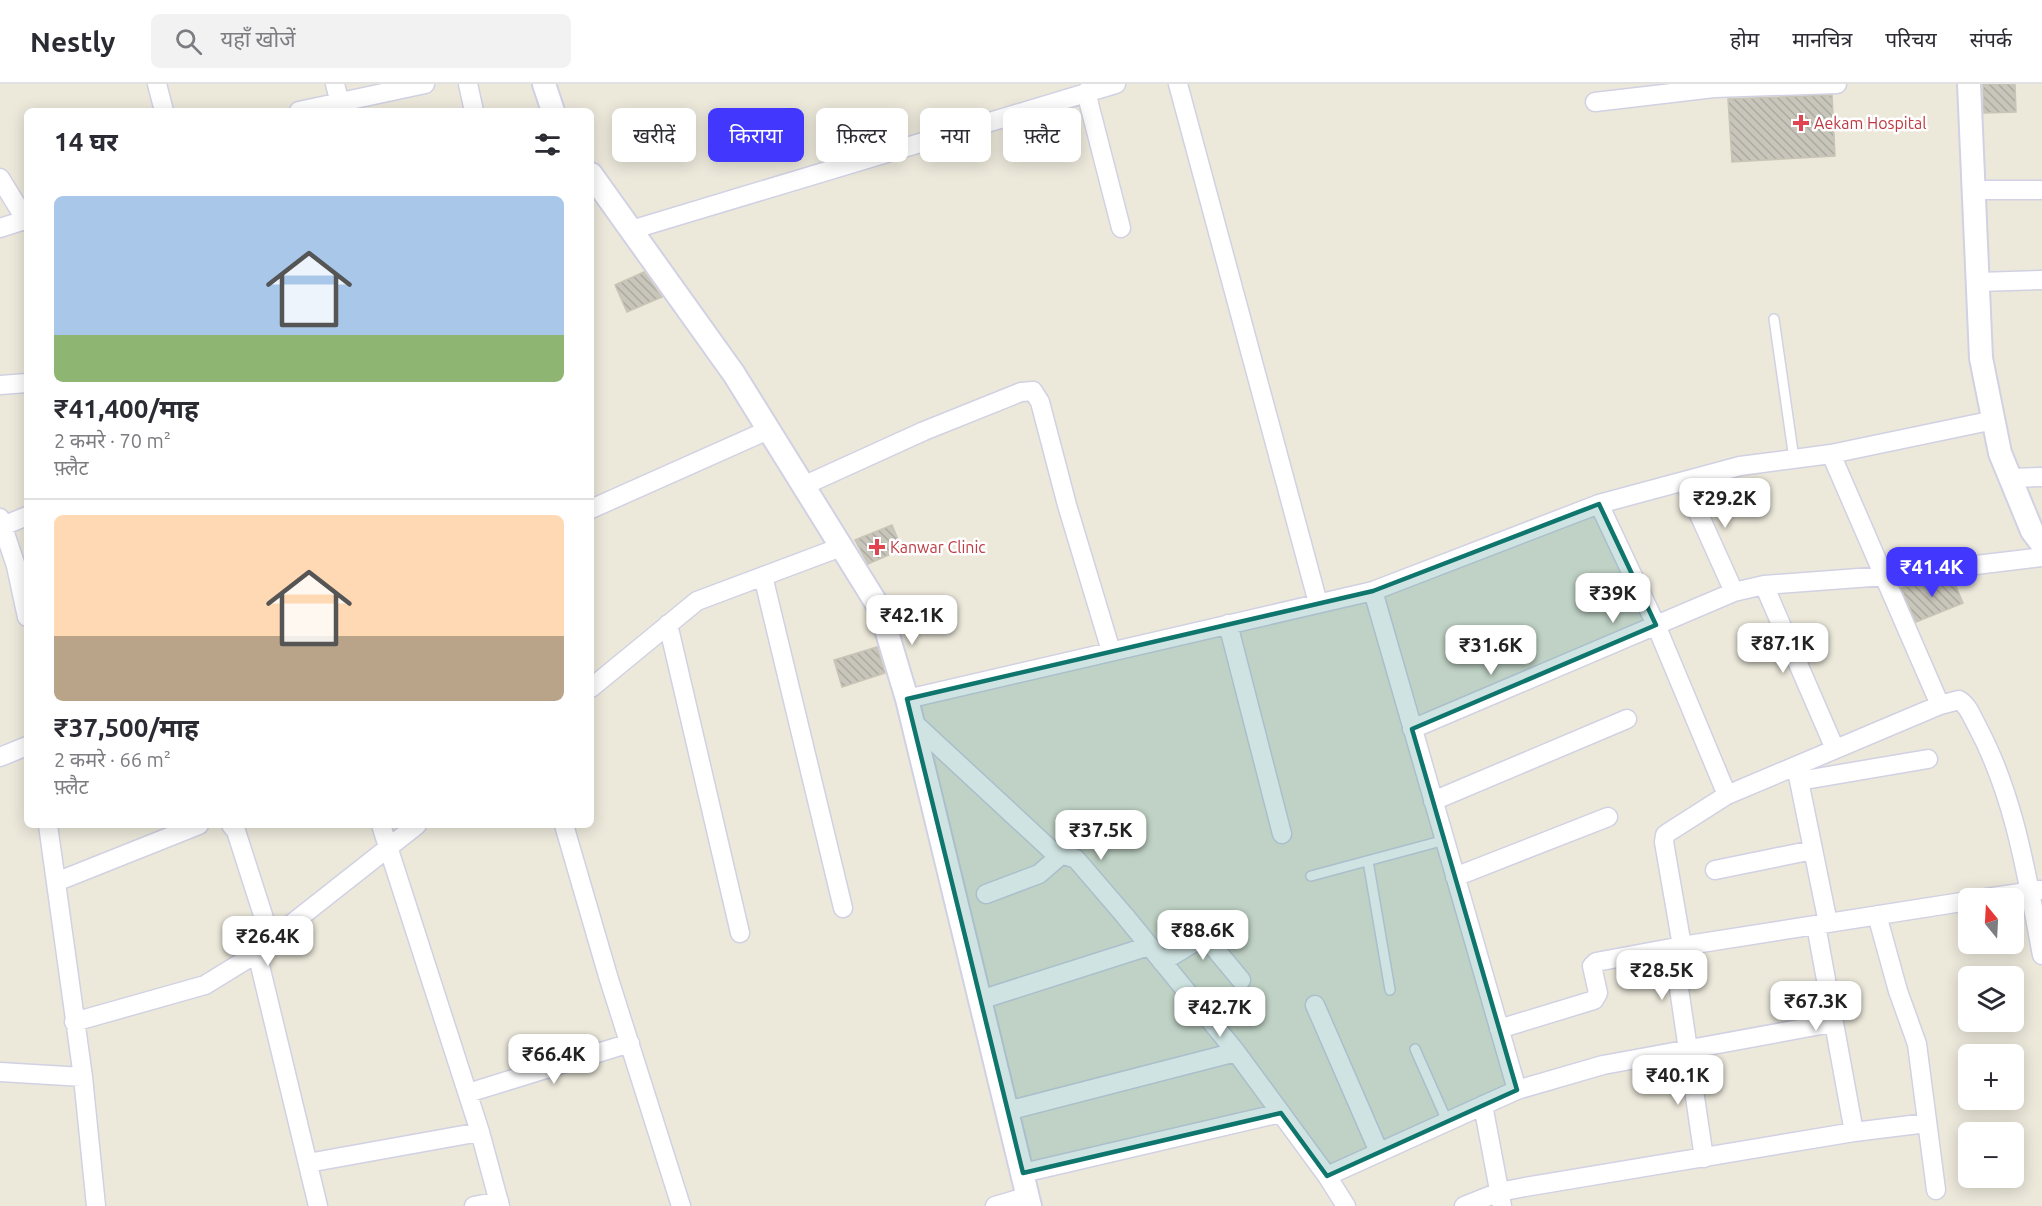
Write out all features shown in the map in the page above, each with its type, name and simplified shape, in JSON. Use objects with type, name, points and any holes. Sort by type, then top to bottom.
[{"type":"street","points":[[157,84],[163,108]]},
{"type":"street","points":[[335,84],[340,107],[425,84]]},
{"type":"street","points":[[468,84],[473,108]]},
{"type":"street","points":[[544,84],[552,108]]},
{"type":"street","points":[[631,230],[1116,84]]},
{"type":"street","points":[[1178,84],[1317,603]]},
{"type":"street","points":[[1595,102],[1714,88],[1837,84]]},
{"type":"street","points":[[1969,84],[1981,358],[2000,453],[2032,531],[2042,544]]},
{"type":"street","points":[[1086,92],[1121,228]]},
{"type":"street","points":[[0,178],[24,218]]},
{"type":"street","points":[[594,178],[734,374],[880,609],[907,699],[1029,1201],[995,1206]]},
{"type":"street","points":[[1974,190],[2042,190]]},
{"type":"street","points":[[0,228],[24,222]]},
{"type":"street","points":[[1978,282],[2042,280]]},
{"type":"street","points":[[0,385],[24,383]]},
{"type":"street","points":[[803,486],[924,431],[1021,392],[1033,391],[1040,402],[1067,505],[1111,651]]},
{"type":"street","points":[[907,699],[1372,591],[1599,504],[1740,466],[1831,454],[1994,420]]},
{"type":"street","points":[[594,508],[768,430]]},
{"type":"street","points":[[1831,454],[1940,705]]},
{"type":"street","points":[[2010,478],[2042,477]]},
{"type":"street","points":[[1684,481],[1734,592]]},
{"type":"street","points":[[1599,504],[1656,625],[1727,795]]},
{"type":"street","points":[[24,517],[1,522],[24,596]]},
{"type":"street","points":[[594,686],[697,600],[841,548]]},
{"type":"street","points":[[1412,729],[1734,592],[1764,585],[1885,576],[2042,557]]},
{"type":"street","points":[[763,576],[843,908]]},
{"type":"street","points":[[1764,585],[1835,749]]},
{"type":"street","points":[[1372,591],[1517,1090]]},
{"type":"street","points":[[668,624],[740,933]]},
{"type":"street","points":[[1228,624],[1282,834]]},
{"type":"street","points":[[1798,774],[1835,749],[1940,705],[1963,701],[1991,751],[2004,785],[2036,891],[2042,955]]},
{"type":"street","points":[[1433,801],[1628,719]]},
{"type":"street","points":[[913,723],[1051,850],[1076,859],[1236,1052],[1327,1176],[1346,1206]]},
{"type":"street","points":[[0,757],[24,747]]},
{"type":"street","points":[[1704,1158],[1688,1049],[1665,835],[1727,795],[1798,774],[1928,759]]},
{"type":"street","points":[[1798,774],[1813,850],[1832,1023],[1854,1132]]},
{"type":"street","points":[[1455,877],[1608,817]]},
{"type":"street","points":[[48,828],[83,1077],[96,1206]]},
{"type":"street","points":[[56,882],[191,828]]},
{"type":"street","points":[[234,828],[271,940]]},
{"type":"street","points":[[382,828],[468,1093],[500,1203],[474,1206]]},
{"type":"street","points":[[74,1022],[205,985],[257,954],[271,940],[413,828]]},
{"type":"street","points":[[565,828],[681,1206]]},
{"type":"street","points":[[1715,870],[1813,850]]},
{"type":"street","points":[[986,894],[1039,874],[1061,855]]},
{"type":"street","points":[[1499,1029],[1594,1000],[1598,993],[1592,966],[1596,962],[1958,903]]},
{"type":"street","points":[[1877,915],[1898,991],[1917,1044],[1936,1190]]},
{"type":"street","points":[[1162,962],[1198,940],[1206,938],[1241,980]]},
{"type":"street","points":[[980,1000],[1149,946]]},
{"type":"street","points":[[257,954],[318,1206]]},
{"type":"street","points":[[1316,1005],[1379,1152]]},
{"type":"street","points":[[1327,1176],[1517,1090],[1603,1065],[1832,1023]]},
{"type":"street","points":[[468,1093],[630,1043]]},
{"type":"street","points":[[1007,1111],[1236,1052]]},
{"type":"street","points":[[0,1072],[83,1077]]},
{"type":"street","points":[[1483,1105],[1501,1199]]},
{"type":"street","points":[[1023,1173],[1281,1113]]},
{"type":"street","points":[[1464,1206],[1704,1158],[1854,1132],[1928,1123]]},
{"type":"street","points":[[308,1163],[480,1132]]},
{"type":"lane","points":[[1774,319],[1794,459]]},
{"type":"lane","points":[[1311,876],[1444,840]]},
{"type":"lane","points":[[1368,861],[1390,990]]},
{"type":"lane","points":[[1415,1049],[1447,1121]]},
{"type":"highlighted area","points":[[1599,504],[1656,625],[1412,729],[1517,1090],[1327,1176],[1281,1113],[1023,1173],[907,699],[1373,591]]},
{"type":"building","points":[[1983,84],[2015,84],[2016,112],[1984,113]]},
{"type":"building","points":[[1832,95],[1835,156],[1732,162],[1728,99]]},
{"type":"building","points":[[644,272],[662,297],[627,312],[615,285]]},
{"type":"building","points":[[892,525],[902,549],[868,564],[855,540]]},
{"type":"building","points":[[1953,579],[1963,603],[1916,622],[1901,588],[1913,584]]},
{"type":"building","points":[[877,647],[885,673],[842,687],[834,660]]},
{"type":"place","name":"Aekam Hospital","points":[[1801,123]]},
{"type":"place","name":"Kanwar Clinic","points":[[877,547]]}]
